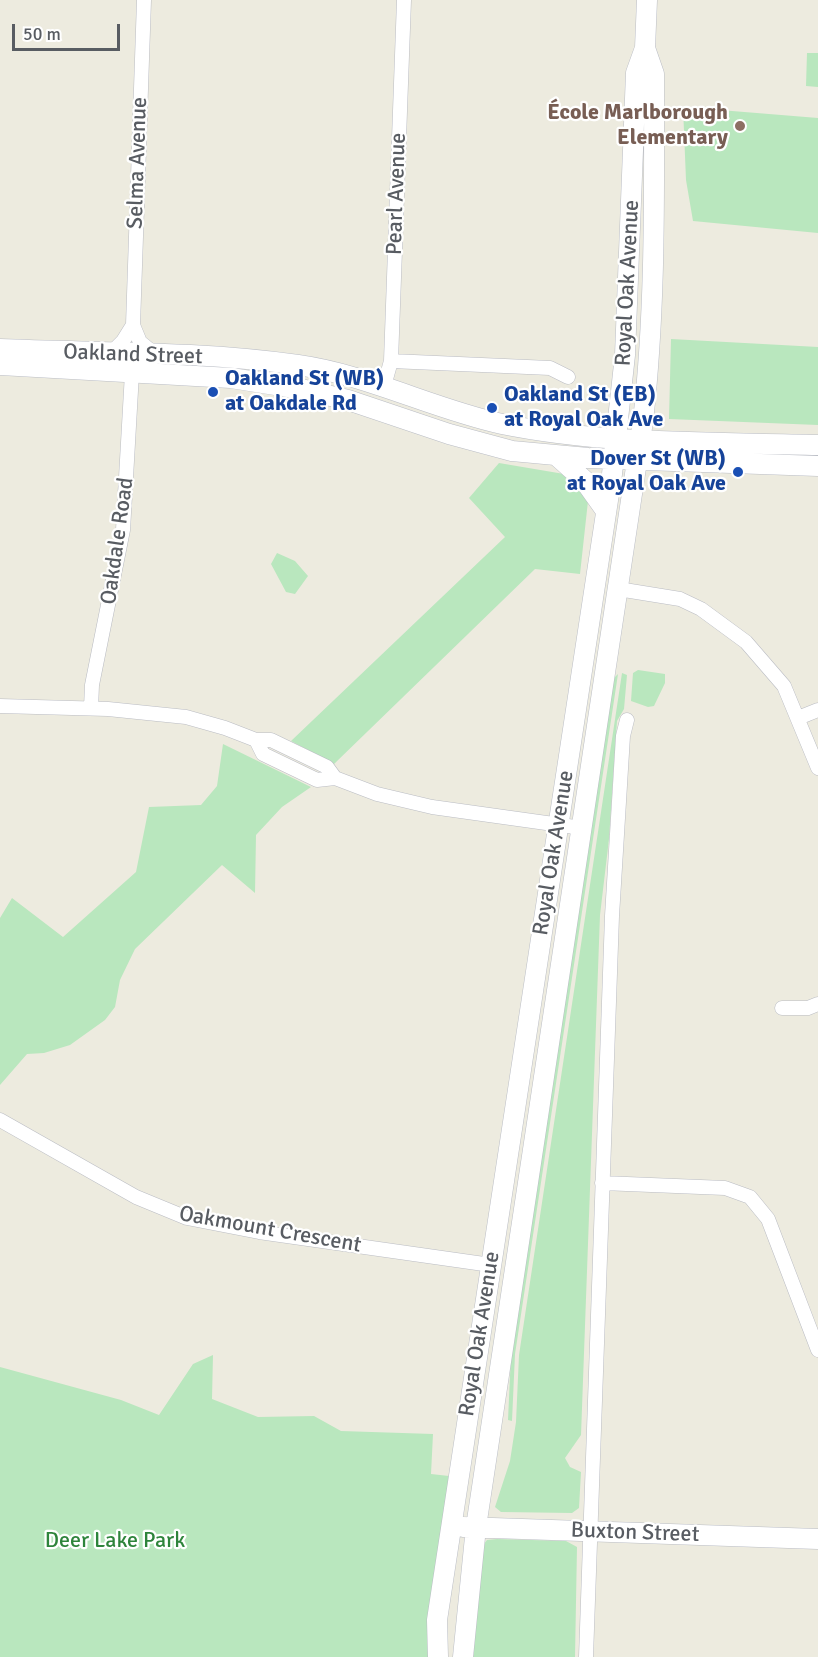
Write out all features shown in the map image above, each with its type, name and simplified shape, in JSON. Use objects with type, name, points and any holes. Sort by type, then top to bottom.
[{"type":"main road","name":"Royal Oak Avenue","points":[[438,1657],[437,1620],[617,438],[626,355],[636,73],[645,48],[647,0]]},
{"type":"main road","name":"Royal Oak Avenue","points":[[463,1657],[476,1527],[641,440],[650,360],[654,262],[654,74],[645,48]]},
{"type":"main road","name":"Oakland Street","points":[[0,349],[292,364],[350,376],[384,386],[464,415],[538,430],[641,440],[818,445]]},
{"type":"main road","points":[[110,354],[132,373],[156,356]]},
{"type":"main road","name":"Oakland Street","points":[[0,365],[231,378],[301,389],[348,400],[487,445],[557,456],[818,466]]},
{"type":"main road","points":[[557,456],[584,480],[606,511]]},
{"type":"main road","name":"Buxton Street","points":[[452,1526],[818,1539]]},
{"type":"street","name":"Selma Avenue","points":[[133,326],[144,0]]},
{"type":"street","name":"Pearl Avenue","points":[[384,386],[391,361],[404,0]]},
{"type":"street","points":[[110,354],[133,326]]},
{"type":"street","points":[[133,326],[140,342],[156,356]]},
{"type":"street","points":[[391,361],[550,368],[568,377]]},
{"type":"street","name":"Oakdale Road","points":[[91,708],[92,685],[123,531],[132,373]]},
{"type":"street","points":[[618,589],[680,599],[724,625],[746,642],[771,668],[784,686],[818,768]]},
{"type":"street","points":[[0,706],[91,708],[186,717],[256,740],[271,740],[327,767],[335,778],[377,794],[432,807],[582,828]]},
{"type":"street","points":[[798,717],[818,710]]},
{"type":"street","points":[[586,1657],[612,916],[623,736],[627,720]]},
{"type":"street","points":[[782,1008],[808,1008],[818,1004]]},
{"type":"street","name":"Oakmount Crescent","points":[[0,1120],[136,1197],[188,1218],[259,1232],[491,1265]]},
{"type":"street","points":[[602,1183],[725,1188],[750,1197],[768,1219],[818,1350]]},
{"type":"green space","points":[[807,53],[818,53],[818,87],[806,86]]},
{"type":"green space","points":[[683,107],[818,118],[818,233],[693,221],[686,180]]},
{"type":"green space","points":[[671,339],[818,347],[818,425],[669,419]]},
{"type":"green space","points":[[499,463],[564,474],[571,478],[588,501],[580,574],[535,569],[334,764],[291,741],[505,537],[469,498]]},
{"type":"green space","points":[[277,553],[295,561],[308,576],[295,594],[286,592],[271,564]]},
{"type":"green space","points":[[638,670],[665,674],[665,683],[654,706],[648,707],[631,701],[633,673]]},
{"type":"green space","points":[[622,673],[627,675],[624,709],[617,721],[609,839],[600,915],[581,1435],[565,1458],[570,1467],[581,1472],[579,1508],[572,1513],[501,1512],[495,1507],[510,1461],[516,1422],[519,1355]]},
{"type":"green space","points":[[618,674],[515,1354],[512,1421],[508,1420],[511,1354],[614,678]]},
{"type":"green space","points":[[223,744],[311,787],[282,807],[256,835],[255,893],[222,865],[135,949],[120,980],[115,1007],[105,1020],[70,1045],[44,1053],[27,1054],[0,1085],[0,918],[12,898],[63,937],[136,872],[149,807],[201,805],[217,786]]},
{"type":"green space","name":"Deer Lake Park","points":[[213,1355],[212,1399],[258,1417],[314,1416],[341,1431],[433,1434],[431,1474],[449,1476],[430,1657],[0,1657],[0,1367],[121,1400],[159,1415],[193,1364]]},
{"type":"green space","points":[[487,1540],[566,1541],[577,1547],[575,1657],[473,1657],[483,1545]]},
{"type":"place","name":"École Marlborough Elementary","points":[[740,126]]},
{"type":"place","name":"Oakland St (WB) at Oakdale Rd","points":[[213,392]]},
{"type":"place","name":"Oakland St (EB) at Royal Oak Ave","points":[[492,408]]},
{"type":"place","name":"Dover St (WB) at Royal Oak Ave","points":[[738,472]]}]
